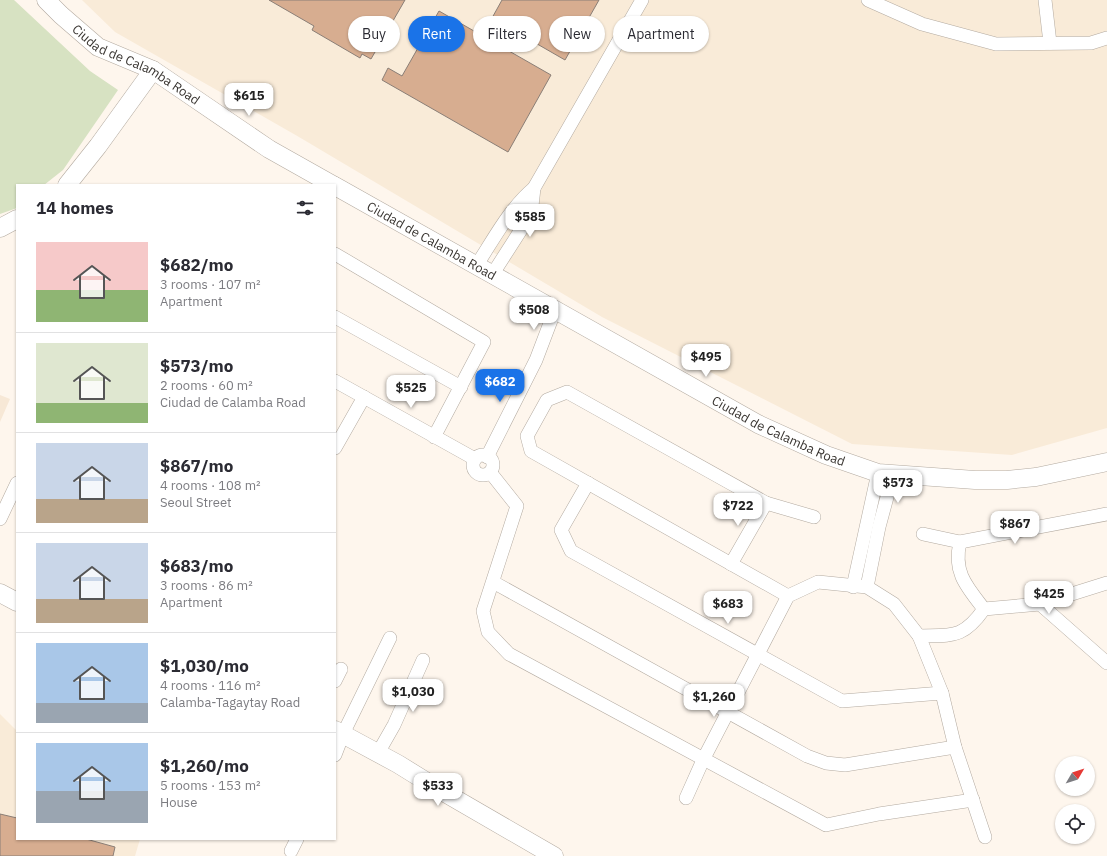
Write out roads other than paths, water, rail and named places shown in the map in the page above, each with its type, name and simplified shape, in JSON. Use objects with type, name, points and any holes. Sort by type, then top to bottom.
[{"type":"main road","name":"Ciudad de Calamba Road","points":[[46,0],[60,15],[98,47],[152,70],[269,149],[330,184]]},
{"type":"main road","points":[[68,184],[98,146],[152,70]]},
{"type":"main road","name":"Ciudad de Calamba Road","points":[[336,187],[758,424],[826,455],[886,474],[975,480],[1036,478],[1107,462]]},
{"type":"main road","points":[[0,228],[16,220]]},
{"type":"main road","points":[[0,593],[16,601]]},
{"type":"main road","points":[[339,732],[378,753],[546,854]]},
{"type":"street","points":[[476,266],[508,216],[522,199],[534,188],[642,0]]},
{"type":"street","points":[[868,0],[922,24],[996,44],[1091,42],[1107,38]]},
{"type":"street","points":[[1045,0],[1050,43]]},
{"type":"street","points":[[492,275],[526,222],[532,206],[534,188]]},
{"type":"street","points":[[336,255],[484,342],[434,437]]},
{"type":"street","points":[[490,472],[487,474],[478,474],[473,467],[481,458],[536,360],[555,310]]},
{"type":"street","points":[[336,318],[461,387]]},
{"type":"street","points":[[336,382],[434,437],[492,463],[490,472]]},
{"type":"street","points":[[788,596],[531,451],[527,436],[547,400],[567,392],[766,502],[814,517]]},
{"type":"street","points":[[336,445],[364,397]]},
{"type":"street","points":[[490,472],[517,506],[483,611],[488,632],[509,654],[826,825],[879,814],[972,800]]},
{"type":"street","points":[[853,587],[886,474]]},
{"type":"street","points":[[867,587],[880,527],[886,474]]},
{"type":"street","points":[[588,483],[561,530],[571,551],[758,656],[842,701],[942,693]]},
{"type":"street","points":[[0,519],[16,484]]},
{"type":"street","points":[[731,564],[766,502]]},
{"type":"street","points":[[923,534],[960,542],[1107,514]]},
{"type":"street","points":[[960,542],[957,556],[959,572],[967,586],[984,609]]},
{"type":"street","points":[[493,582],[807,756],[826,763],[845,765],[955,747]]},
{"type":"street","points":[[686,798],[703,760],[788,596],[818,582],[853,587],[867,587],[894,604],[919,636],[942,693],[955,747],[984,837]]},
{"type":"street","points":[[919,636],[956,635],[974,622],[984,609],[1040,604],[1107,583]]},
{"type":"street","points":[[1040,604],[1107,663]]},
{"type":"street","points":[[336,749],[339,732],[390,638]]},
{"type":"street","points":[[378,753],[394,725],[424,660]]},
{"type":"street","points":[[336,679],[341,669]]},
{"type":"street","points":[[292,851],[297,840]]}]
